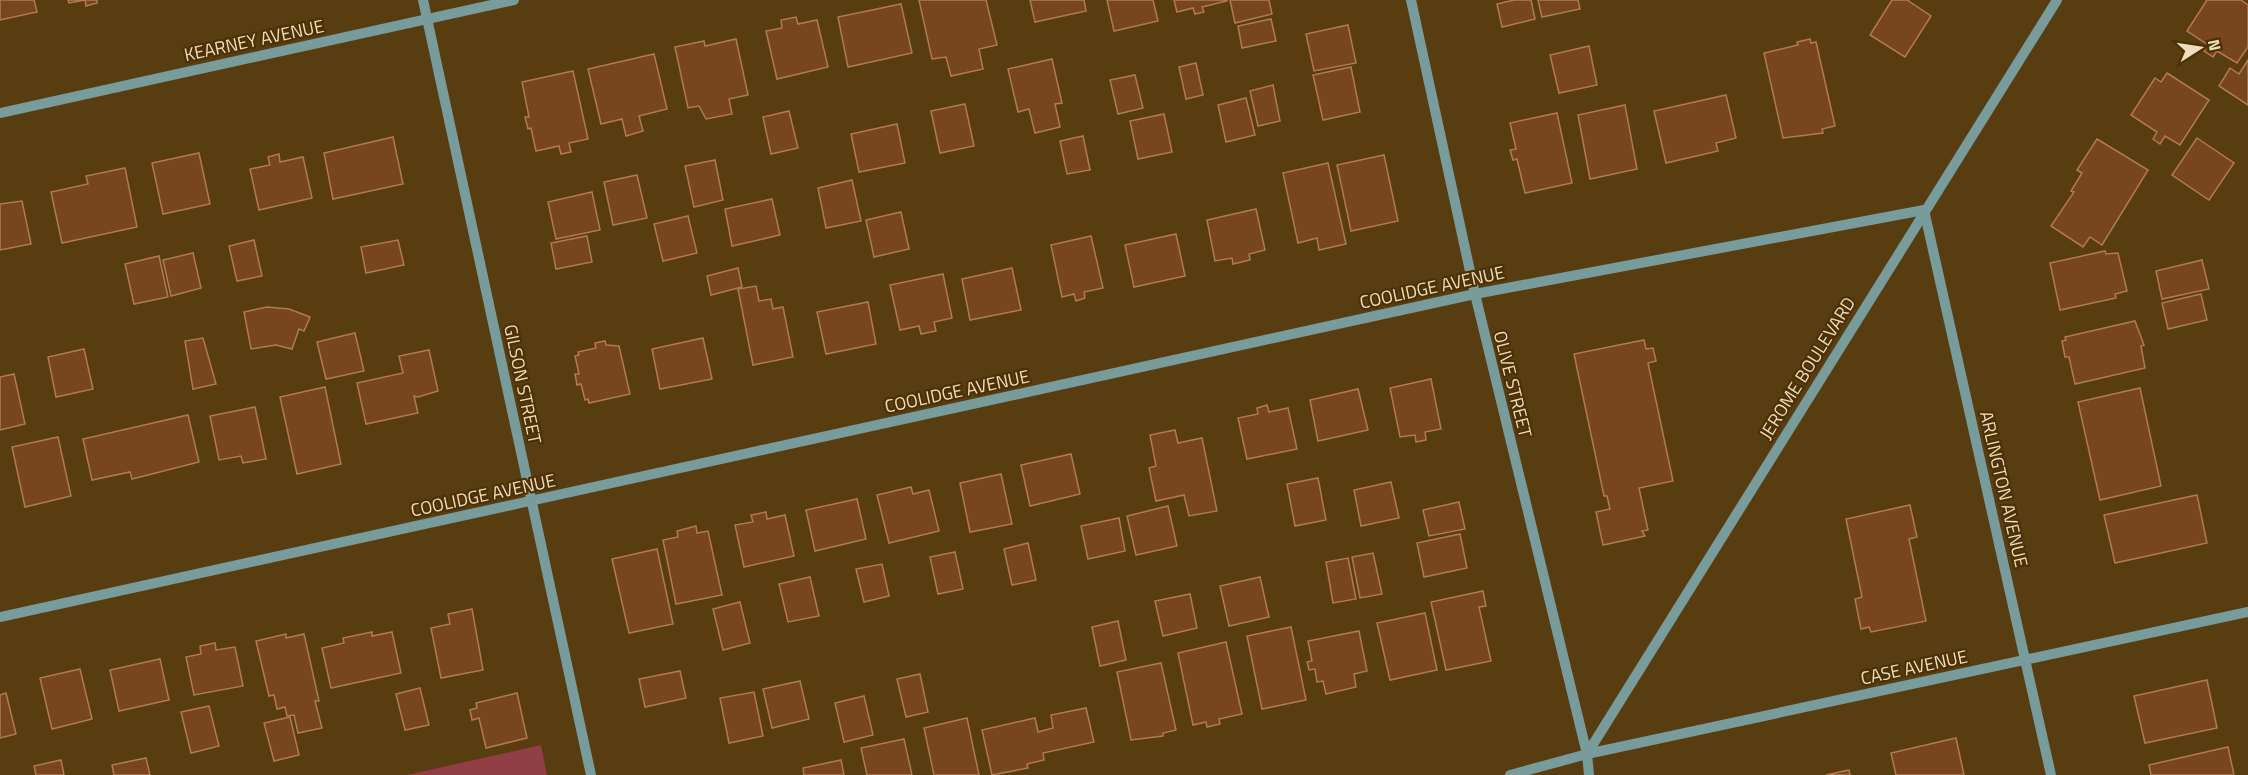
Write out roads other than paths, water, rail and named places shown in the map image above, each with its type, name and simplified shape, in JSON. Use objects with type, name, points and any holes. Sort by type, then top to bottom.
[{"type":"street","name":"GILSON STREET","points":[[423,0],[591,775]]},
{"type":"street","name":"KEARNEY AVENUE","points":[[0,113],[514,0]]},
{"type":"street","name":"OLIVE STREET","points":[[1411,0],[1474,294],[1587,754],[1589,775]]},
{"type":"street","name":"JEROME BOULEVARD","points":[[1587,754],[2057,0]]},
{"type":"street","name":"COOLIDGE AVENUE","points":[[0,617],[1474,294],[1924,210]]},
{"type":"street","name":"ARLINGTON AVENUE","points":[[1924,210],[2051,775]]},
{"type":"street","name":"CASE AVENUE","points":[[1510,775],[1587,754],[2248,612]]}]
